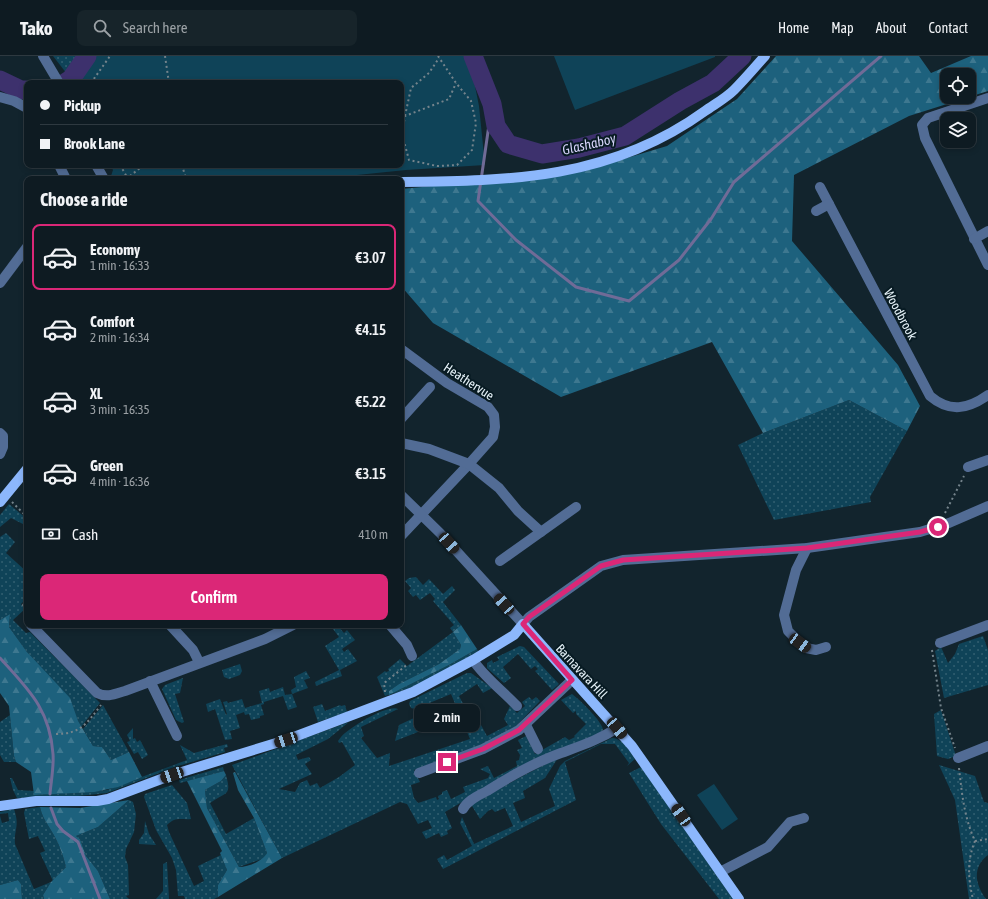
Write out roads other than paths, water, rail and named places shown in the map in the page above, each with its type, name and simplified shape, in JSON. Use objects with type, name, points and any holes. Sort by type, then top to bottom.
[{"type":"main road","points":[[404,182],[476,181],[514,178],[578,169],[635,151],[663,139],[734,91],[765,56]]},
{"type":"main road","points":[[0,502],[24,473]]},
{"type":"main road","points":[[0,806],[36,801],[97,801],[172,775],[286,740],[390,702],[413,692],[473,660],[514,635],[523,624]]},
{"type":"main road","name":"Barnavara Hill","points":[[523,624],[617,728],[647,766],[739,899]]},
{"type":"street","points":[[46,60],[57,80]]},
{"type":"street","points":[[0,97],[14,101],[24,106]]},
{"type":"street","points":[[988,98],[928,118],[922,125],[925,138],[988,266]]},
{"type":"street","name":"Woodbrook","points":[[820,187],[930,396],[941,404],[954,408],[976,404],[988,395]]},
{"type":"street","points":[[816,211],[829,204]]},
{"type":"street","points":[[974,239],[988,231]]},
{"type":"street","points":[[0,283],[24,252]]},
{"type":"street","name":"Heathervue","points":[[404,351],[447,383],[488,407],[494,415],[496,427],[493,437],[404,533]]},
{"type":"street","name":"Heathervue","points":[[404,417],[430,387]]},
{"type":"street","points":[[0,433],[3,436],[3,447],[0,454]]},
{"type":"street","points":[[404,444],[429,449],[469,464],[499,488],[518,511],[541,532]]},
{"type":"street","points":[[968,467],[988,460]]},
{"type":"street","name":"Barnavara Hill","points":[[404,498],[422,515],[523,624]]},
{"type":"street","points":[[523,624],[529,617],[601,566],[623,560],[807,548],[920,532],[938,527],[988,506]]},
{"type":"street","points":[[500,561],[576,507]]},
{"type":"street","points":[[807,548],[796,570],[784,615],[788,631],[806,648],[816,650],[826,647]]},
{"type":"street","points":[[940,643],[988,625]]},
{"type":"street","points":[[33,628],[97,693],[104,696],[111,696],[198,662],[265,639],[287,628]]},
{"type":"street","points":[[173,628],[193,650],[198,662]]},
{"type":"street","points":[[393,628],[407,644],[412,656]]},
{"type":"street","points":[[473,660],[487,678],[500,688],[517,706]]},
{"type":"street","points":[[419,773],[483,749],[526,725],[572,680]]},
{"type":"street","points":[[150,681],[177,736]]},
{"type":"street","points":[[526,725],[538,748]]},
{"type":"street","points":[[462,809],[469,801],[503,782],[561,753],[572,751],[603,737],[617,728]]},
{"type":"street","points":[[958,758],[988,746]]},
{"type":"street","points":[[720,872],[768,847],[790,822],[804,818]]},
{"type":"waterway","name":"Glashaboy","points":[[70,80],[87,56]]},
{"type":"waterway","name":"Glashaboy","points":[[473,56],[492,104],[496,126],[508,144],[542,154],[579,148],[625,136],[680,101],[713,83],[742,56]]},
{"type":"waterway","points":[[492,104],[478,201],[516,240],[576,287],[629,301],[679,260],[711,219],[734,182],[881,56]]},
{"type":"waterway","name":"Glashaboy","points":[[0,80],[24,90]]},
{"type":"waterway","points":[[0,658],[20,680],[36,701],[47,724],[53,754],[50,794]]},
{"type":"waterway","points":[[51,808],[57,824],[63,831],[78,842],[100,899]]}]
